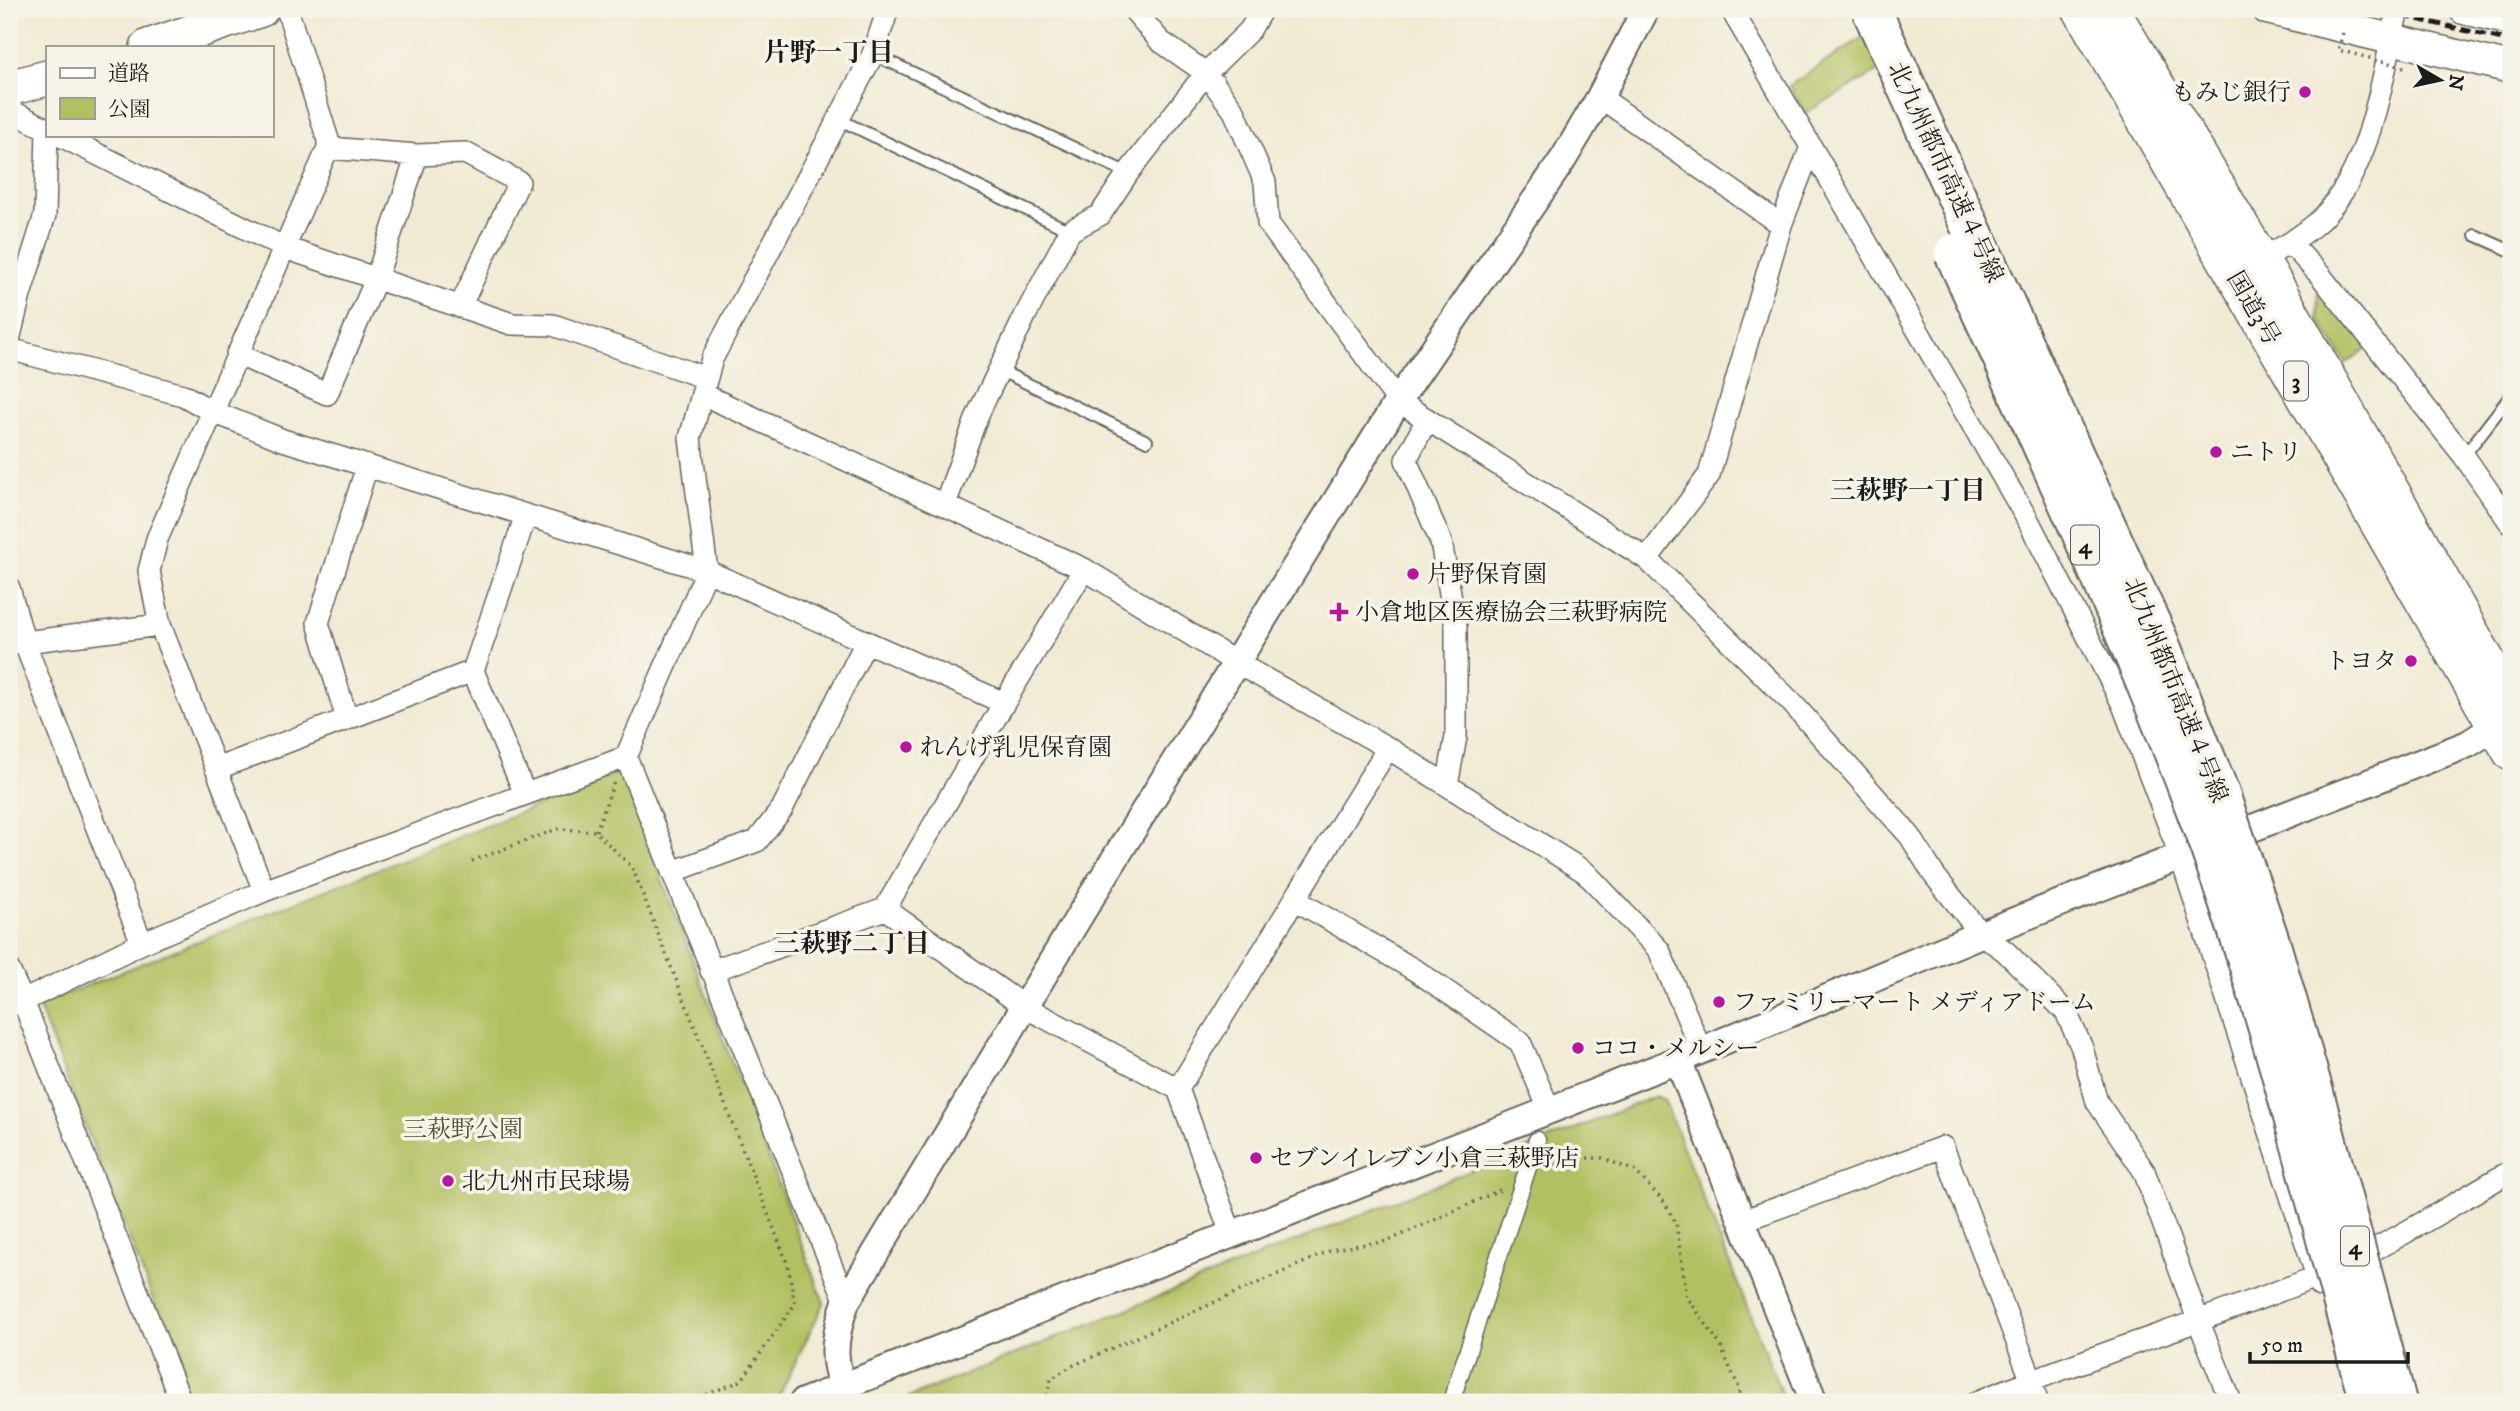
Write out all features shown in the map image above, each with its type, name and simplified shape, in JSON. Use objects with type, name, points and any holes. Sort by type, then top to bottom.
[{"type":"highway","points":[[151,46],[261,9]]},
{"type":"highway","name":"北九州都市高速４号線","points":[[1843,9],[2128,642],[2193,802],[2243,948],[2287,1097],[2369,1402]]},
{"type":"highway","name":"北九州都市高速４号線","points":[[1871,9],[2158,639],[2219,791],[2278,968],[2397,1402]]},
{"type":"highway","name":"国道3号","points":[[2080,9],[2507,725]]},
{"type":"highway","name":"国道3号","points":[[2111,9],[2275,251],[2507,725]]},
{"type":"highway","points":[[9,88],[46,78]]},
{"type":"main road","points":[[2267,9],[2511,68]]},
{"type":"main road","points":[[2464,9],[2511,20]]},
{"type":"street","points":[[264,891],[160,625],[149,570],[154,550],[211,411],[328,148],[328,140],[287,9]]},
{"type":"street","points":[[16,1003],[142,943],[264,891],[625,757],[707,571],[690,438],[712,359],[873,54],[888,9]]},
{"type":"street","points":[[1132,9],[1160,41],[1206,73],[1234,111],[1265,182],[1268,223],[1398,401],[1647,559],[1792,703],[1910,836],[1934,875],[1981,934],[2005,951],[2066,1012],[2082,1048],[2097,1102],[2144,1171],[2231,1402]]},
{"type":"street","points":[[945,504],[978,414],[1070,231],[1100,215],[1128,173],[1206,73],[1250,30],[1262,9]]},
{"type":"street","points":[[845,1394],[835,1366],[834,1347],[846,1302],[1398,401],[1564,158],[1600,97],[1646,9]]},
{"type":"street","points":[[1731,9],[2035,534],[2123,705],[2180,855],[2317,1276],[2353,1402]]},
{"type":"street","points":[[2398,9],[2382,90],[2357,161],[2343,190],[2323,218],[2275,251],[2320,275],[2464,456],[2511,524]]},
{"type":"street","points":[[1600,97],[1781,225]]},
{"type":"street","points":[[9,110],[46,128]]},
{"type":"street","points":[[9,340],[45,215],[47,136]]},
{"type":"street","points":[[60,136],[285,248],[512,324],[553,325],[704,386],[1084,569],[1237,663],[1388,748],[1585,872],[1659,950],[1742,1221],[1814,1402]]},
{"type":"street","points":[[1647,559],[1709,475],[1781,225],[1811,147]]},
{"type":"street","points":[[328,148],[417,155],[465,153],[519,182],[460,307]]},
{"type":"street","points":[[237,354],[327,394],[376,279],[417,155]]},
{"type":"street","points":[[9,349],[183,395],[211,411],[283,440],[707,571],[1004,703]]},
{"type":"street","points":[[1427,419],[1406,460],[1441,541],[1456,627],[1456,737],[1447,785]]},
{"type":"street","points":[[347,719],[318,622],[367,466]]},
{"type":"street","points":[[525,794],[473,671],[526,515]]},
{"type":"street","points":[[711,971],[885,909],[1084,569]]},
{"type":"street","points":[[9,588],[17,644],[142,943]]},
{"type":"street","points":[[17,644],[160,625]]},
{"type":"street","points":[[672,872],[757,841],[782,809],[866,642]]},
{"type":"street","points":[[216,769],[473,671]]},
{"type":"street","points":[[803,1402],[845,1394],[1232,1236],[1690,1055],[1981,934],[2468,744],[2507,725]]},
{"type":"street","points":[[1178,1088],[1388,748]]},
{"type":"street","points":[[625,757],[846,1302]]},
{"type":"street","points":[[1296,900],[1418,972],[1520,1042],[1550,1111]]},
{"type":"street","points":[[885,909],[1025,1007],[1178,1088],[1232,1236]]},
{"type":"street","points":[[9,970],[16,1003],[181,1402]]},
{"type":"street","points":[[1451,1402],[1537,1140]]},
{"type":"street","points":[[1742,1221],[1943,1147],[2037,1402]]},
{"type":"street","points":[[1977,1402],[2317,1276],[2377,1246],[2511,1171]]},
{"type":"lane","points":[[873,54],[1128,173]]},
{"type":"lane","points":[[838,119],[1070,231]]},
{"type":"lane","points":[[2474,235],[2511,251]]},
{"type":"lane","points":[[999,370],[1147,441]]},
{"type":"lane","points":[[2464,456],[2511,395]]},
{"type":"path","points":[[2343,33],[2338,50],[2408,68]]},
{"type":"path","points":[[596,831],[625,757]]},
{"type":"path","points":[[472,861],[557,829],[596,831],[632,867],[788,1265],[793,1291],[794,1304],[741,1381],[687,1402]]},
{"type":"path","points":[[1047,1402],[1051,1379],[1070,1367],[1334,1249],[1388,1241],[1571,1157],[1602,1158],[1635,1171],[1665,1203],[1676,1223],[1687,1297],[1719,1343],[1739,1388],[1741,1402]]},
{"type":"green space","points":[[1889,20],[1905,56],[1805,113],[1789,86]]},
{"type":"green space","points":[[2319,280],[2372,345],[2346,363],[2318,318]]},
{"type":"green space","name":"三萩野公園","points":[[621,772],[824,1303],[779,1396],[764,1402],[193,1402],[38,1005]]},
{"type":"green space","points":[[1656,1096],[1664,1100],[1785,1402],[897,1402]]},
{"type":"railway","points":[[2374,9],[2511,41]]},
{"type":"place","name":"もみじ銀行","points":[[2305,92]]},
{"type":"place","name":"ニトリ","points":[[2216,452]]},
{"type":"place","name":"片野保育園","points":[[1413,574]]},
{"type":"place","name":"小倉地区医療協会三萩野病院","points":[[1339,612]]},
{"type":"place","name":"トヨタ","points":[[2411,661]]},
{"type":"place","name":"れんげ乳児保育園","points":[[906,747]]},
{"type":"place","name":"ファミリーマート メディアドーム","points":[[1719,1002]]},
{"type":"place","name":"ココ・メルシー","points":[[1578,1048]]},
{"type":"place","name":"セブンイレブン小倉三萩野店","points":[[1256,1158]]},
{"type":"place","name":"北九州市民球場","points":[[448,1181]]},
{"type":"district","name":"片野一丁目","points":[[829,52]]},
{"type":"district","name":"三萩野一丁目","points":[[1908,490]]},
{"type":"district","name":"三萩野二丁目","points":[[852,943]]}]
